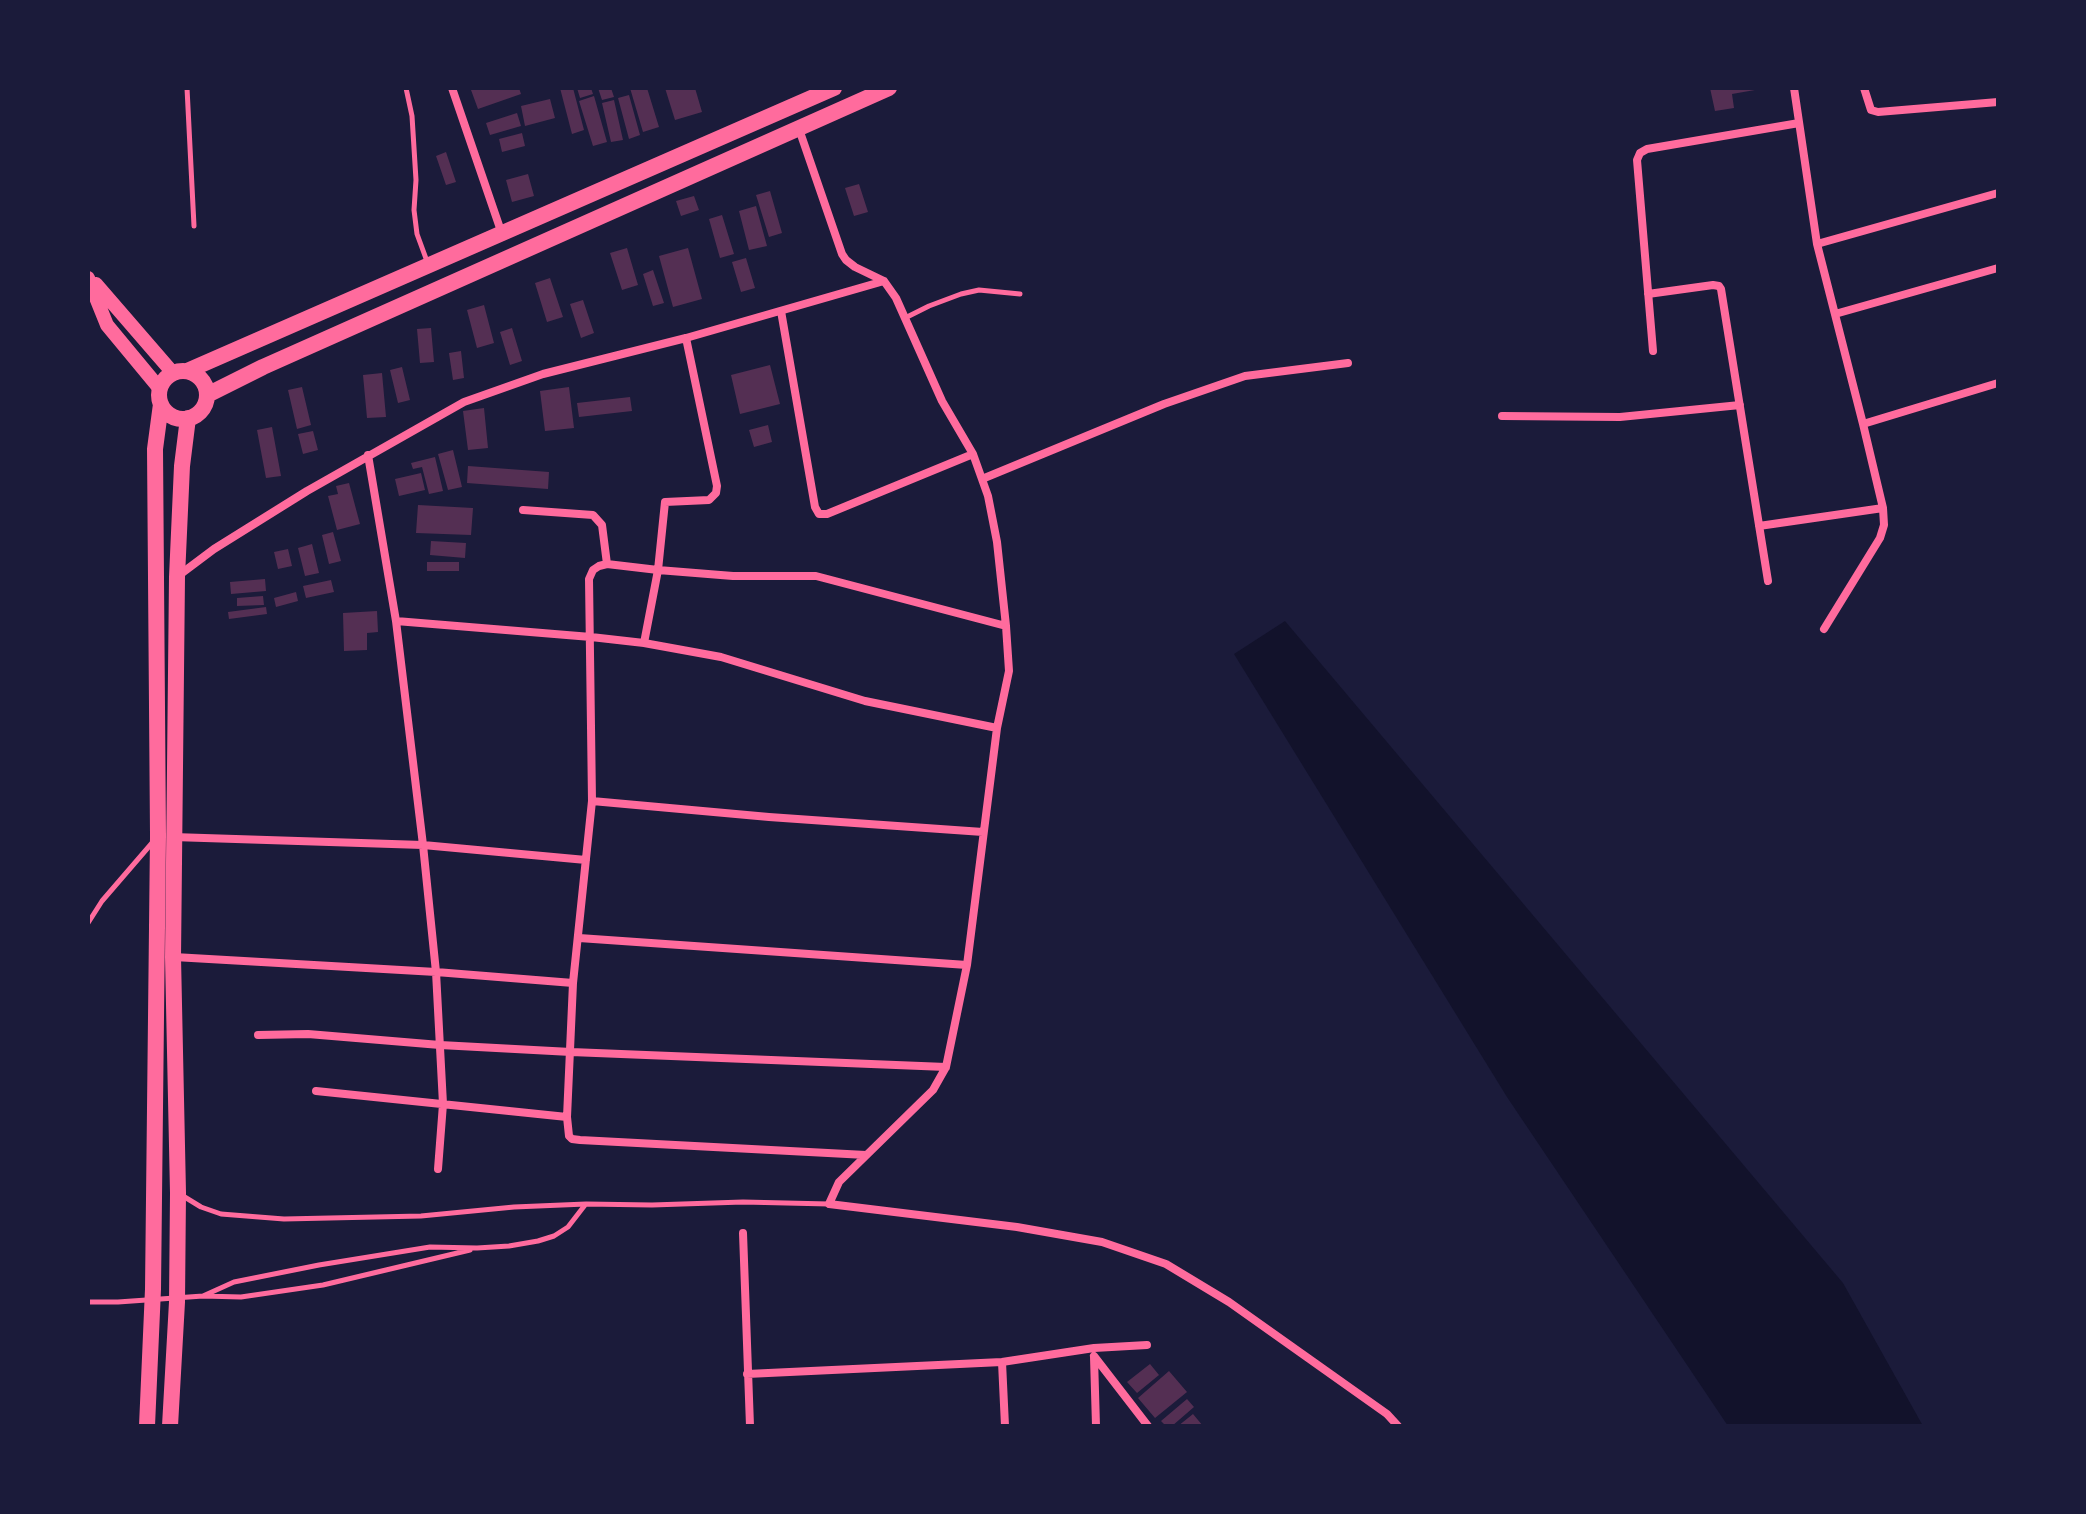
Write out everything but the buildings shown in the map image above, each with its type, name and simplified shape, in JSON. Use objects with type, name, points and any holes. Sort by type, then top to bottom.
[{"type":"highway","points":[[170,1426],[178,1193],[155,449],[160,397],[165,379],[834,88]]},
{"type":"highway","points":[[207,395],[263,367],[889,88]]},
{"type":"highway","points":[[160,397],[170,415],[179,418],[188,418],[203,408],[207,395],[205,386],[199,378],[180,372]]},
{"type":"highway","points":[[147,1426],[166,837],[182,466],[188,418]]},
{"type":"main road","points":[[88,276],[180,372]]},
{"type":"main road","points":[[88,276],[107,325],[160,397]]},
{"type":"street","points":[[452,88],[502,234]]},
{"type":"street","points":[[1794,88],[1817,244],[1863,424],[1883,508],[1884,525],[1880,538],[1824,629]]},
{"type":"street","points":[[1864,88],[1871,110],[1878,112],[1998,102]]},
{"type":"street","points":[[1653,351],[1637,160],[1640,153],[1647,149],[1799,123]]},
{"type":"street","points":[[798,128],[842,254],[855,267],[884,281],[896,298],[942,401],[973,454],[988,496],[997,542],[1009,671],[997,728],[967,965],[946,1067],[933,1090],[839,1182],[829,1204],[1017,1227],[1102,1242],[1166,1264],[1229,1302],[1387,1414],[1398,1426]]},
{"type":"street","points":[[1817,244],[1998,193]]},
{"type":"street","points":[[1835,314],[1998,268]]},
{"type":"street","points":[[177,577],[214,549],[368,455],[464,402],[543,374],[686,338],[884,281]]},
{"type":"street","points":[[1648,294],[1713,285],[1721,289],[1768,581]]},
{"type":"street","points":[[781,311],[815,507],[819,514],[827,514],[973,454]]},
{"type":"street","points":[[644,643],[658,570],[665,502],[709,500],[716,493],[717,486],[686,338]]},
{"type":"street","points":[[982,479],[1164,404],[1245,376],[1348,363]]},
{"type":"street","points":[[1863,424],[1998,383]]},
{"type":"street","points":[[1502,416],[1620,417],[1740,405]]},
{"type":"street","points":[[368,455],[396,621],[436,972],[443,1104],[438,1169]]},
{"type":"street","points":[[1759,526],[1883,508]]},
{"type":"street","points":[[523,510],[593,515],[602,525],[607,564]]},
{"type":"street","points":[[866,1155],[580,1140],[569,1136],[567,1117],[573,983],[592,801],[589,579],[593,570],[607,564],[733,576],[816,576],[1006,626]]},
{"type":"street","points":[[396,621],[644,643],[721,657],[865,701],[997,728]]},
{"type":"street","points":[[592,801],[983,832]]},
{"type":"street","points":[[166,837],[423,845],[586,860]]},
{"type":"street","points":[[579,938],[967,965]]},
{"type":"street","points":[[173,957],[573,983]]},
{"type":"street","points":[[258,1035],[308,1034],[571,1052],[946,1067]]},
{"type":"street","points":[[316,1091],[567,1117]]},
{"type":"street","points":[[743,1233],[750,1426]]},
{"type":"street","points":[[747,1374],[1002,1362],[1147,1345]]},
{"type":"street","points":[[1094,1352],[1096,1426]]},
{"type":"street","points":[[1094,1352],[1148,1426]]},
{"type":"street","points":[[1002,1362],[1005,1426]]},
{"type":"lane","points":[[187,88],[194,226]]},
{"type":"lane","points":[[406,88],[412,116],[417,234],[429,266]]},
{"type":"lane","points":[[905,318],[929,306],[979,290],[1020,294]]},
{"type":"lane","points":[[88,923],[102,901],[166,837]]},
{"type":"lane","points":[[178,1193],[201,1207],[221,1214],[284,1219],[421,1216],[586,1204],[829,1204]]},
{"type":"lane","points":[[203,1296],[234,1282],[319,1265],[430,1247],[477,1248],[538,1241],[568,1227],[586,1204]]},
{"type":"lane","points":[[88,1303],[203,1296],[241,1297],[323,1285],[477,1248]]},
{"type":"shaded area","points":[[1285,621],[1843,1283],[1923,1426],[1728,1426],[1507,1097],[1234,654]]}]
